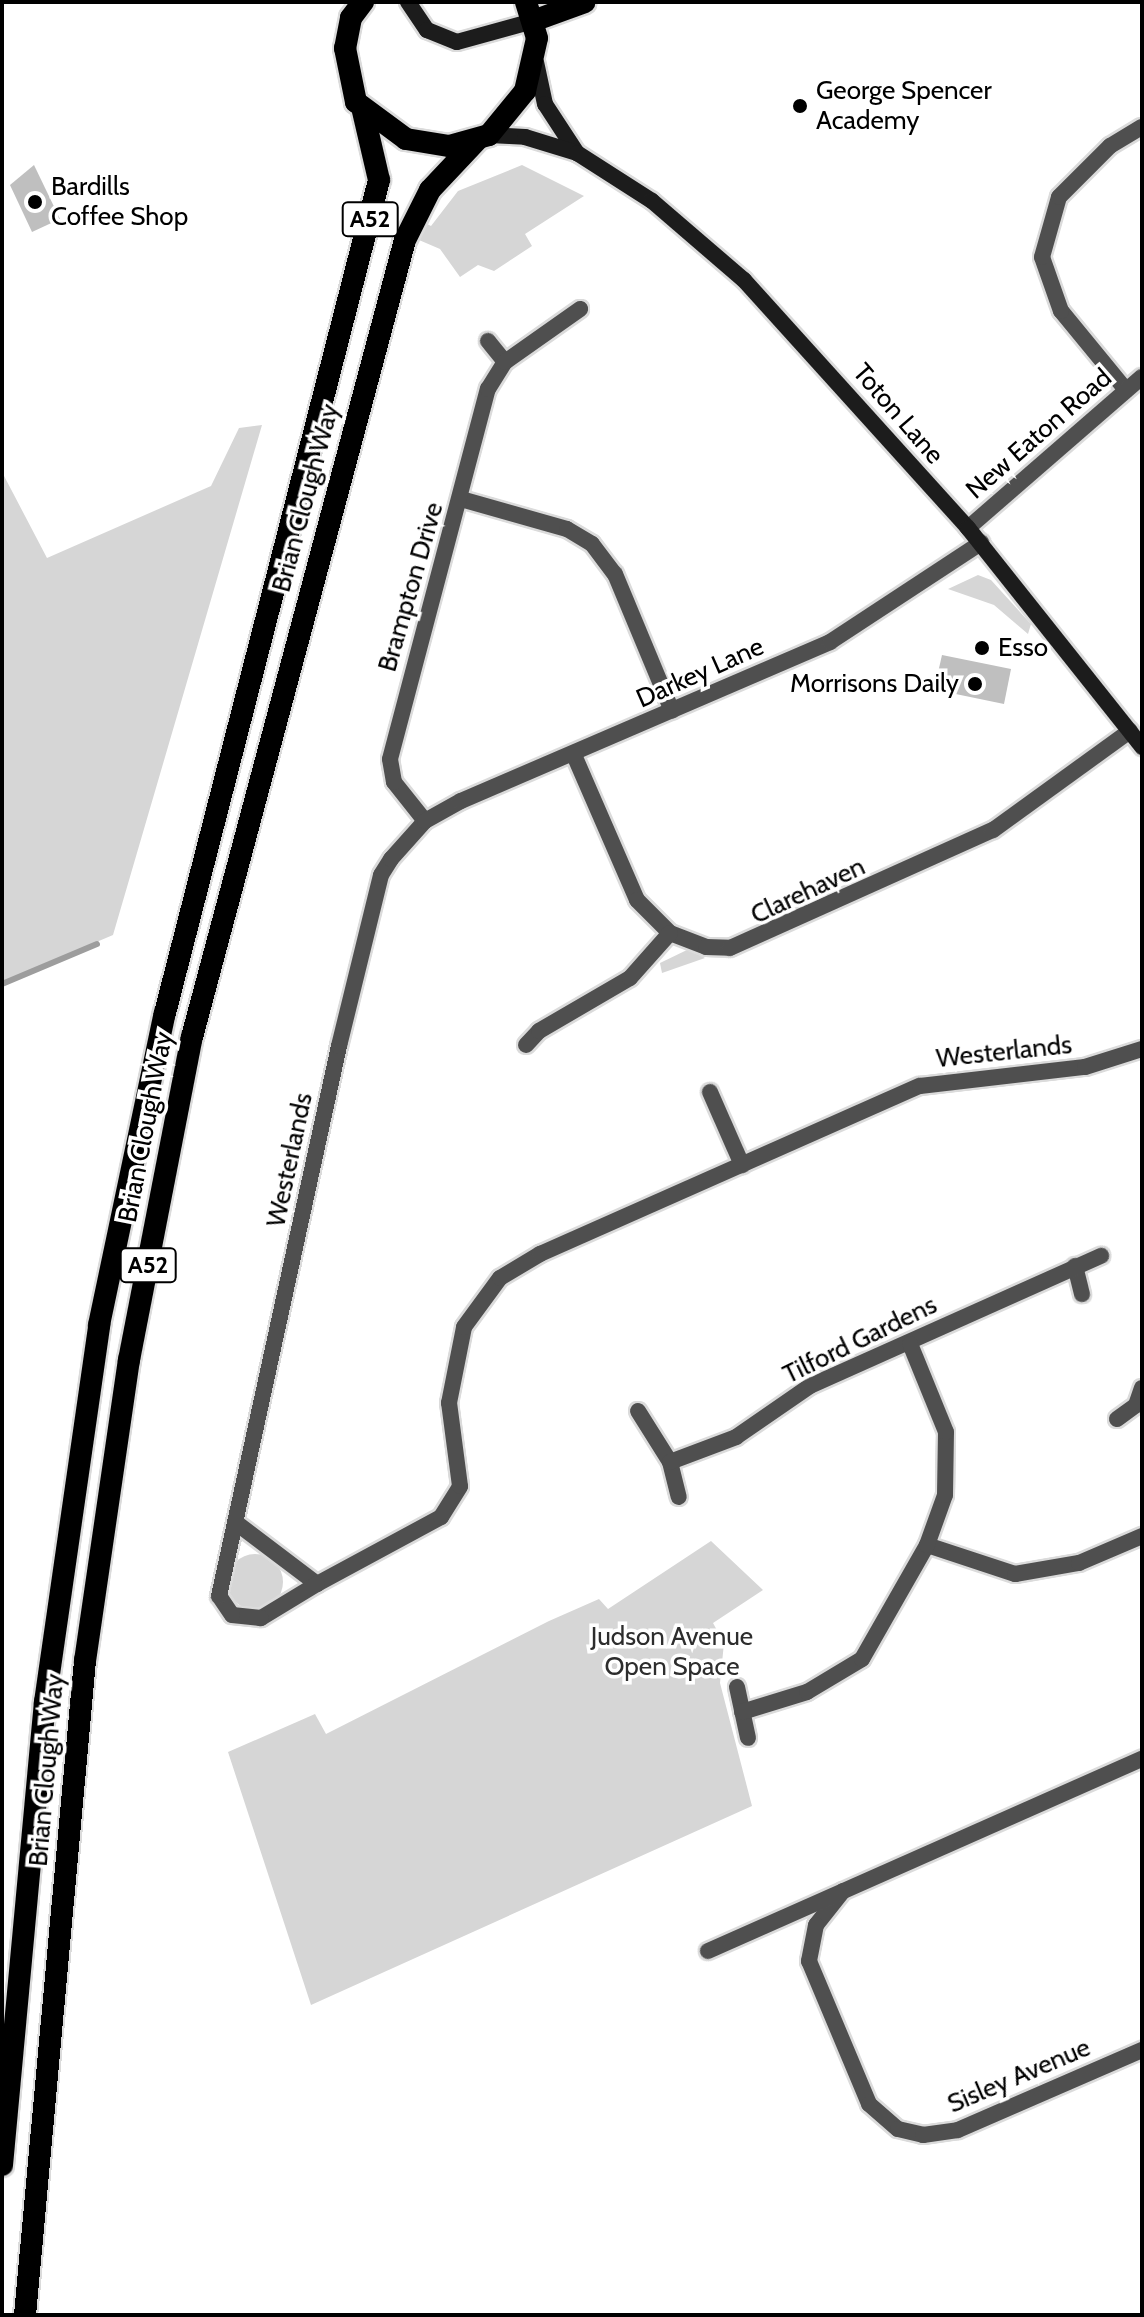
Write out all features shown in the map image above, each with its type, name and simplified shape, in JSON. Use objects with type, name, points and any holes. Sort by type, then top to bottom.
[{"type":"highway","points":[[536,62],[529,12],[585,2]]},
{"type":"highway","name":"Brian Clough Way","points":[[2,2165],[45,1702],[99,1325],[165,1013],[379,180],[363,111],[348,77],[356,7]]},
{"type":"highway","name":"Brian Clough Way","points":[[25,2315],[85,1661],[129,1360],[192,1037],[405,240],[430,190],[514,109],[536,62]]},
{"type":"highway","points":[[363,111],[425,145],[483,137]]},
{"type":"main road","points":[[408,2],[427,30],[457,42],[529,12]]},
{"type":"main road","name":"Toton Lane","points":[[536,62],[545,104],[577,153]]},
{"type":"main road","name":"Toton Lane","points":[[483,137],[525,137],[577,153],[652,201],[744,280],[981,543],[1142,747]]},
{"type":"street","points":[[1126,390],[1061,311],[1042,257],[1059,197],[1110,146],[1142,127]]},
{"type":"street","name":"Brampton Drive","points":[[425,821],[394,782],[390,759],[488,389],[505,362],[580,309]]},
{"type":"street","points":[[488,341],[505,362]]},
{"type":"street","name":"New Eaton Road","points":[[968,528],[1142,377]]},
{"type":"street","points":[[461,499],[567,529],[592,544],[615,574],[672,711]]},
{"type":"street","name":"Darkey Lane","points":[[425,821],[830,642],[981,543]]},
{"type":"street","name":"Clarehaven","points":[[574,755],[627,884],[670,933],[706,947],[756,941],[993,830],[1130,731]]},
{"type":"street","name":"Westerlands","points":[[425,821],[381,875],[369,921],[239,1525],[220,1580],[224,1609],[241,1618],[261,1618],[317,1584],[418,1533],[451,1505],[460,1486],[449,1403],[453,1358],[475,1307],[500,1278],[920,1086],[1085,1067],[1142,1049]]},
{"type":"street","points":[[526,1045],[539,1031],[630,978],[670,933]]},
{"type":"street","points":[[710,1092],[742,1165]]},
{"type":"street","name":"Tilford Gardens","points":[[670,1462],[736,1437],[810,1386],[910,1344],[1101,1256]]},
{"type":"street","points":[[1075,1266],[1082,1294]]},
{"type":"street","points":[[742,1712],[807,1692],[862,1659],[927,1545],[945,1495],[946,1432],[910,1344]]},
{"type":"street","points":[[1117,1419],[1139,1408],[1142,1388]]},
{"type":"street","points":[[638,1411],[670,1462],[679,1497]]},
{"type":"street","points":[[239,1525],[317,1584]]},
{"type":"street","points":[[927,1545],[1015,1574],[1079,1563],[1142,1536]]},
{"type":"street","points":[[737,1687],[748,1738]]},
{"type":"street","name":"Sisley Avenue","points":[[708,1951],[1142,1760]]},
{"type":"street","name":"Sisley Avenue","points":[[843,1891],[816,1925],[809,1961],[869,2104],[898,2129],[923,2135],[958,2130],[1142,2050]]},
{"type":"green space","points":[[522,165],[584,196],[525,234],[532,246],[494,271],[478,265],[460,277],[440,249],[419,240],[425,223],[431,226],[458,191]]},
{"type":"green space","points":[[262,425],[113,935],[2,982],[2,472],[47,558],[211,486],[239,428]]},
{"type":"green space","points":[[978,575],[991,580],[1031,624],[1028,634],[994,605],[948,589]]},
{"type":"green space","points":[[689,949],[705,958],[662,973],[660,963]]},
{"type":"green space","name":"Judson Avenue Open Space","points":[[711,1541],[763,1590],[713,1623],[724,1643],[720,1683],[752,1806],[311,2005],[228,1752],[315,1714],[326,1734],[549,1621],[599,1599],[608,1609]]},
{"type":"green space","points":[[255,1554],[275,1562],[283,1582],[275,1602],[255,1610],[235,1602],[227,1582],[235,1562]]},
{"type":"building","name":"Bardills Coffee Shop","points":[[34,165],[60,219],[32,232],[10,185]]},
{"type":"building","name":"Morrisons Daily","points":[[942,655],[1011,669],[1004,704],[946,692],[937,677]]},
{"type":"waterway","points":[[2,984],[97,944]]},
{"type":"place","name":"George Spencer Academy","points":[[800,106]]},
{"type":"place","name":"Bardills Coffee Shop","points":[[35,202]]},
{"type":"place","name":"Esso","points":[[982,648]]},
{"type":"place","name":"Morrisons Daily","points":[[975,684]]}]
